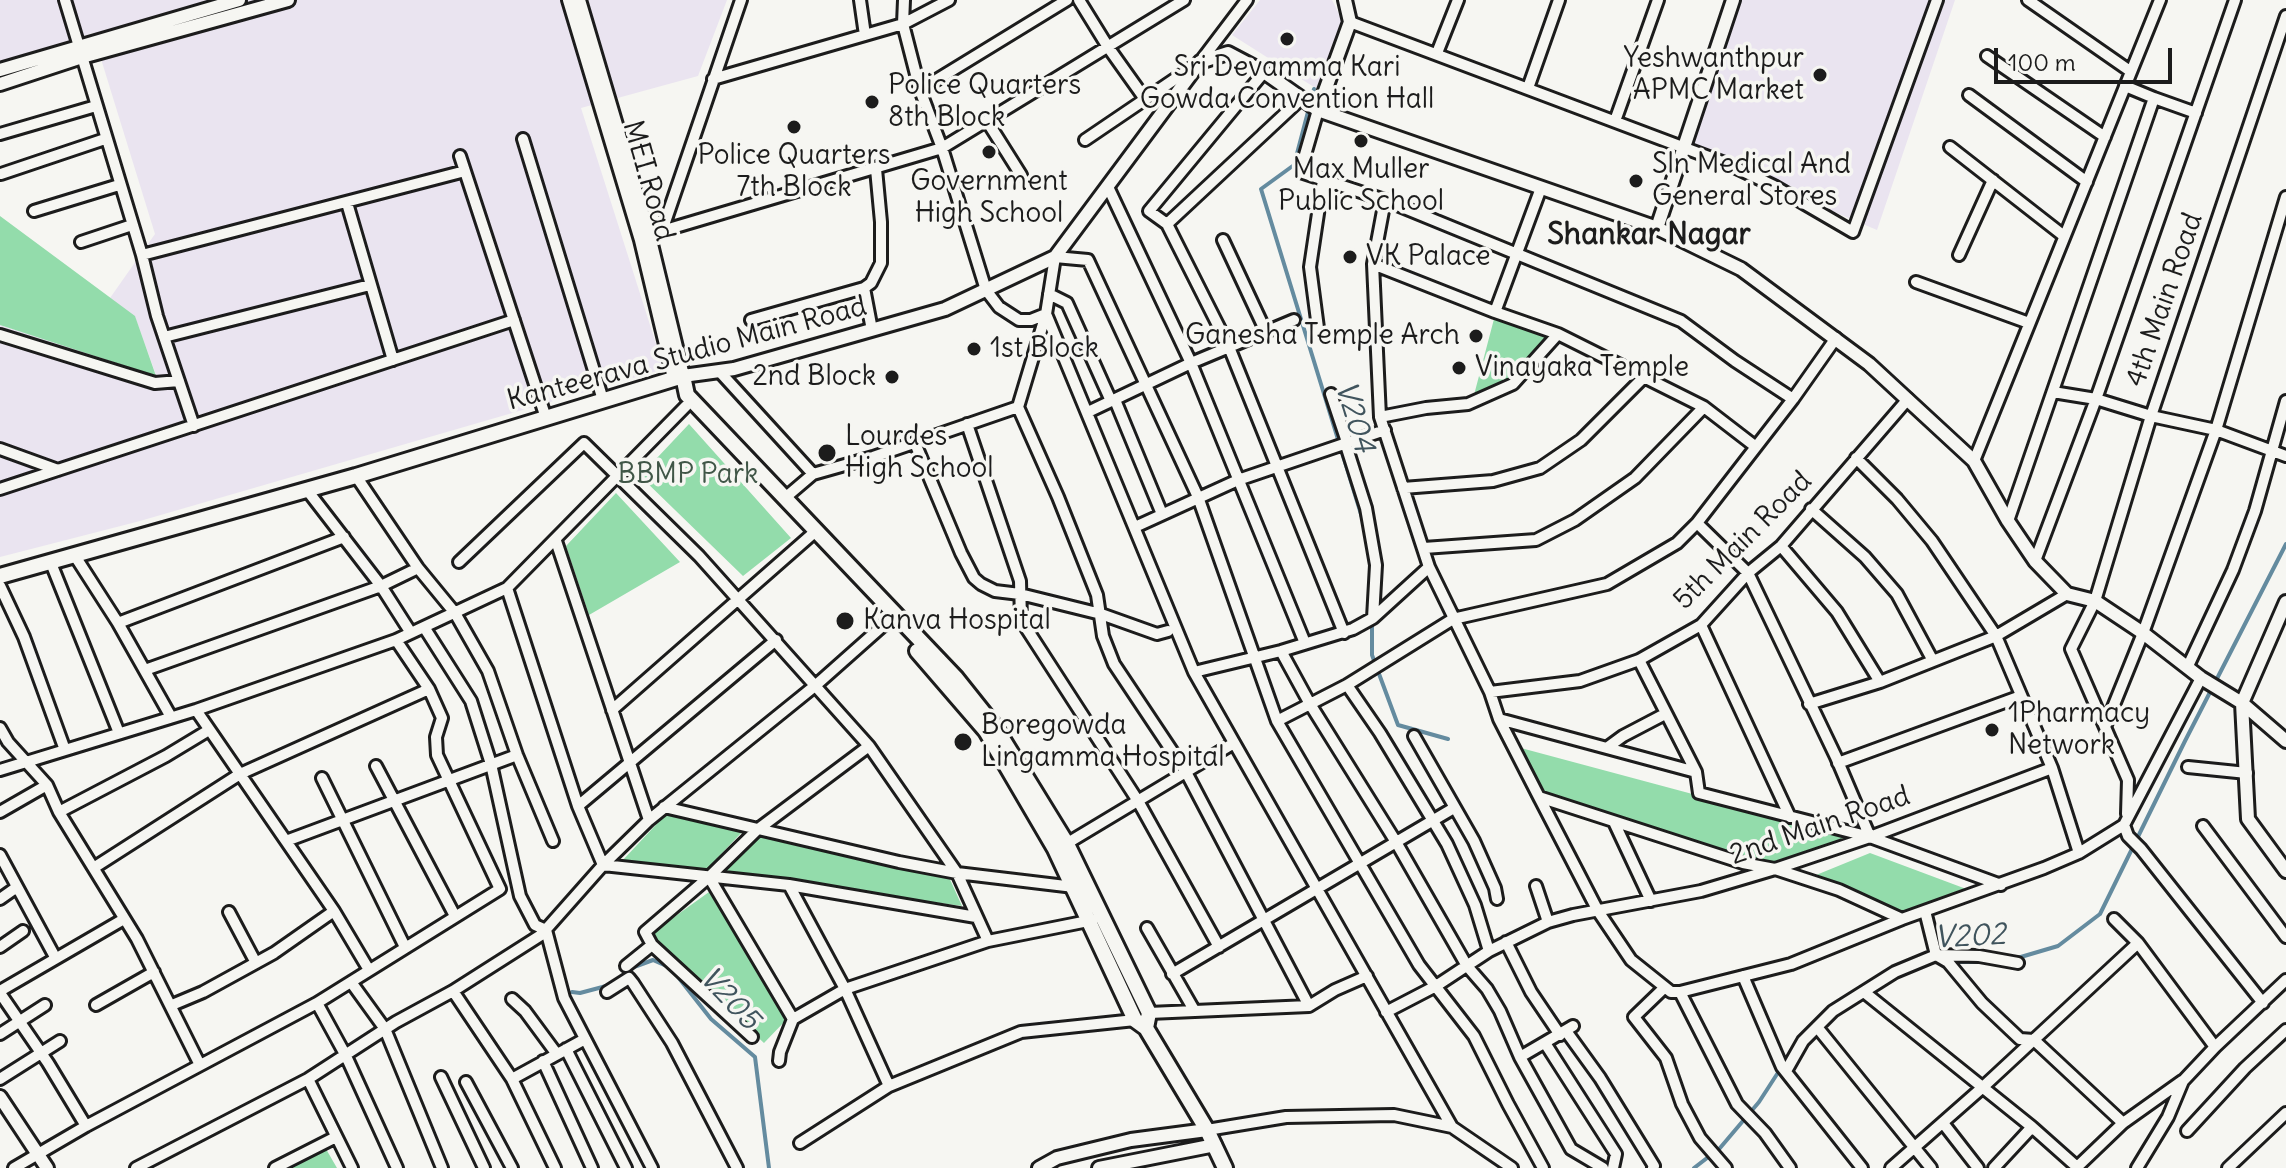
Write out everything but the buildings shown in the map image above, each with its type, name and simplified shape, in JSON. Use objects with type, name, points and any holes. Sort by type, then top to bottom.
[{"type":"main road","name":"Kanteerava Studio Main Road","points":[[0,576],[356,476],[678,377]]},
{"type":"main road","points":[[678,377],[680,400],[893,618],[986,731],[1061,847],[1141,1024],[1207,1130],[1225,1168]]},
{"type":"main road","points":[[678,377],[687,395],[786,497],[813,533]]},
{"type":"main road","points":[[1061,847],[1074,887],[1096,919],[1149,1013],[1141,1024]]},
{"type":"street","points":[[65,0],[164,337],[194,426]]},
{"type":"street","points":[[0,84],[147,26],[239,0]]},
{"type":"street","points":[[0,70],[81,51],[150,40],[288,0]]},
{"type":"street","name":"MEI Road","points":[[569,0],[645,238]]},
{"type":"street","name":"MEI Road","points":[[579,0],[645,238],[678,377]]},
{"type":"street","points":[[662,231],[741,0]]},
{"type":"street","points":[[860,0],[865,35]]},
{"type":"street","points":[[904,0],[903,24],[920,90],[942,148],[986,290],[999,307],[1019,320],[1031,320],[1046,314]]},
{"type":"street","points":[[713,79],[903,24],[949,0]]},
{"type":"street","points":[[920,90],[1067,0]]},
{"type":"street","points":[[1079,0],[1145,99]]},
{"type":"street","points":[[645,238],[942,148],[1184,0]]},
{"type":"street","points":[[1200,62],[1247,0]]},
{"type":"street","points":[[1345,0],[1350,22],[1310,104],[1300,172],[1385,200],[1681,321],[1793,399]]},
{"type":"street","points":[[1437,53],[1458,0]]},
{"type":"street","points":[[1528,88],[1559,0]]},
{"type":"street","points":[[1615,121],[1658,0]]},
{"type":"street","points":[[1657,228],[1733,0]]},
{"type":"street","points":[[1350,22],[1730,165],[1774,186],[1853,232],[1937,0]]},
{"type":"street","points":[[2028,0],[2130,71]]},
{"type":"street","points":[[2035,561],[2096,399],[2235,0]]},
{"type":"street","points":[[1974,461],[2157,2]]},
{"type":"street","name":"4th Main Road","points":[[2105,727],[2071,649],[2095,601],[2151,416],[2286,16]]},
{"type":"street","points":[[147,26],[150,40]]},
{"type":"street","points":[[1085,140],[1200,62],[1228,53],[1264,72],[1310,104],[1657,228],[1741,269],[1836,338],[1974,461],[2035,561],[2067,594],[2095,601],[2143,633],[2201,678],[2242,703],[2286,741]]},
{"type":"street","points":[[1987,56],[2105,137]]},
{"type":"street","name":"Kanteerava Studio Main Road","points":[[678,377],[719,371],[945,309],[1055,257],[1200,62]]},
{"type":"street","points":[[1264,72],[1149,214],[1167,224],[1229,347],[1344,633]]},
{"type":"street","points":[[2125,86],[2196,113]]},
{"type":"street","points":[[1969,95],[2087,182]]},
{"type":"street","points":[[2008,521],[2154,98]]},
{"type":"street","points":[[1167,224],[1310,104]]},
{"type":"street","points":[[0,134],[96,106]]},
{"type":"street","points":[[987,121],[1021,175]]},
{"type":"street","points":[[1,174],[105,139]]},
{"type":"street","points":[[523,139],[603,400]]},
{"type":"street","points":[[1950,147],[2064,236]]},
{"type":"street","points":[[460,156],[546,418]]},
{"type":"street","points":[[751,320],[864,288],[877,275],[881,263],[881,222],[876,169]]},
{"type":"street","points":[[142,255],[465,171]]},
{"type":"street","points":[[1318,328],[1310,267],[1323,180]]},
{"type":"street","points":[[1959,255],[1993,180]]},
{"type":"street","points":[[34,211],[119,185]]},
{"type":"street","points":[[1108,187],[1191,363],[1305,643]]},
{"type":"street","points":[[1495,312],[1541,188]]},
{"type":"street","points":[[2263,1003],[2128,836],[2128,780],[2105,727],[2143,633],[2216,430],[2286,197]]},
{"type":"street","points":[[1385,200],[1373,264],[1380,417],[1429,567],[1490,692],[1499,719],[1598,911],[1631,960],[1664,988],[1680,992],[1791,964],[2079,853],[2126,822],[2201,678]]},
{"type":"street","points":[[347,203],[393,360]]},
{"type":"street","points":[[81,242],[132,225]]},
{"type":"street","points":[[1223,240],[1266,332]]},
{"type":"street","points":[[1309,1006],[1186,772],[1114,664],[1103,636],[1097,595],[1018,407],[1046,314],[1055,257],[1088,260],[1198,497],[1277,721],[1419,965],[1449,999],[1474,1036],[1543,1168]]},
{"type":"street","points":[[1373,264],[1558,334],[1704,407],[1756,447]]},
{"type":"street","points":[[1916,282],[2029,323]]},
{"type":"street","points":[[164,337],[370,285]]},
{"type":"street","points":[[864,288],[872,330]]},
{"type":"street","points":[[1049,294],[1067,303],[1162,514]]},
{"type":"street","points":[[1046,314],[1194,672],[1452,1127]]},
{"type":"street","points":[[0,489],[514,320]]},
{"type":"street","points":[[1088,412],[1191,363],[1294,320]]},
{"type":"street","points":[[1380,417],[1468,404],[1513,384],[1558,334]]},
{"type":"street","points":[[0,335],[155,383],[179,381]]},
{"type":"street","points":[[1277,721],[1347,685],[1453,619],[1607,584],[1677,543],[1697,523],[1756,447],[1836,338]]},
{"type":"street","points":[[719,371],[813,474]]},
{"type":"street","points":[[1403,488],[1493,481],[1540,468],[1581,440],[1643,378]]},
{"type":"street","points":[[2053,392],[2096,399],[2151,416],[2216,430],[2286,456]]},
{"type":"street","points":[[1331,394],[1342,443],[1366,508],[1376,565],[1370,620]]},
{"type":"street","name":"5th Main Road","points":[[1490,692],[1580,681],[1639,660],[1701,625],[1748,573],[1781,546],[1908,399]]},
{"type":"street","points":[[2188,666],[2233,570],[2255,511],[2286,401]]},
{"type":"street","points":[[0,770],[196,710],[396,640],[507,588],[686,406]]},
{"type":"street","points":[[786,497],[813,474],[1018,407]]},
{"type":"street","points":[[1424,548],[1536,540],[1562,527],[1635,478],[1704,407]]},
{"type":"street","points":[[967,424],[1013,555],[1020,581],[1021,620],[1138,801],[1219,947]]},
{"type":"street","points":[[1135,527],[1238,480],[1385,430]]},
{"type":"street","points":[[459,562],[584,443],[699,556],[869,746],[957,873],[988,941]]},
{"type":"street","points":[[915,443],[974,578],[995,591],[1101,614],[1157,634],[1168,631]]},
{"type":"street","points":[[0,449],[58,470]]},
{"type":"street","points":[[1856,458],[1897,499],[1932,541],[1996,636],[2052,768],[2079,853]]},
{"type":"street","points":[[356,476],[418,568],[455,613],[488,671],[517,755],[553,841]]},
{"type":"street","points":[[307,490],[411,633]]},
{"type":"street","points":[[1811,509],[1865,557],[1897,594],[1933,661]]},
{"type":"street","points":[[1697,523],[1748,573],[1870,837]]},
{"type":"street","points":[[612,710],[813,533]]},
{"type":"street","points":[[118,623],[340,538]]},
{"type":"street","points":[[556,541],[649,820]]},
{"type":"street","points":[[1781,546],[1837,612],[1880,682]]},
{"type":"street","points":[[75,556],[118,623],[171,717]]},
{"type":"street","points":[[51,563],[119,733]]},
{"type":"street","points":[[1194,672],[1344,633],[1370,620],[1429,567]]},
{"type":"street","points":[[145,670],[377,587],[418,568]]},
{"type":"street","points":[[0,586],[24,637],[65,750]]},
{"type":"street","points":[[507,588],[578,806],[603,865]]},
{"type":"street","points":[[1809,704],[1880,682],[1996,636],[2067,594]]},
{"type":"street","points":[[2286,602],[2242,703],[2248,819],[2286,871]]},
{"type":"street","points":[[143,1167],[308,1079],[544,933],[603,865],[649,820],[816,685],[893,618]]},
{"type":"street","points":[[1701,625],[1790,817]]},
{"type":"street","points":[[424,627],[471,701],[491,764],[520,896],[535,925],[544,933],[564,998],[652,1168]]},
{"type":"street","points":[[14,1168],[86,1126],[317,1003],[500,889],[437,755],[436,737],[442,718],[429,689],[396,640]]},
{"type":"street","points":[[578,806],[776,640]]},
{"type":"street","points":[[1281,651],[1467,966],[1487,989],[1500,1011],[1520,1057],[1571,1149],[1603,1168]]},
{"type":"street","points":[[1639,660],[1696,772],[1699,793],[1870,837],[2001,885]]},
{"type":"street","points":[[1347,685],[1434,820],[1470,892],[1489,951]]},
{"type":"street","points":[[95,867],[240,774],[429,689]]},
{"type":"street","points":[[1838,763],[2021,696]]},
{"type":"street","points":[[196,710],[334,911],[369,970]]},
{"type":"street","points":[[1608,747],[1665,714]]},
{"type":"street","points":[[1499,719],[1696,772]]},
{"type":"street","points":[[0,728],[8,742],[47,785],[59,812],[95,867],[154,972],[200,1065]]},
{"type":"street","points":[[59,812],[209,730]]},
{"type":"street","points":[[1414,736],[1480,854],[1497,899]]},
{"type":"street","points":[[1061,847],[1234,743]]},
{"type":"street","points":[[752,1037],[652,945],[645,932],[709,877],[757,830],[869,746]]},
{"type":"street","points":[[286,841],[517,755]]},
{"type":"street","points":[[376,766],[455,916]]},
{"type":"street","points":[[2188,767],[2247,773]]},
{"type":"street","name":"2nd Main Road","points":[[1386,1012],[1436,986],[1489,951],[1548,922],[1701,891],[1775,869],[1870,837],[2052,768]]},
{"type":"street","points":[[322,778],[405,947]]},
{"type":"street","points":[[0,812],[47,785]]},
{"type":"street","points":[[1539,797],[1743,863],[1775,869],[1839,890],[1902,919]]},
{"type":"street","points":[[664,807],[957,873],[1074,887]]},
{"type":"street","points":[[1172,974],[1454,808]]},
{"type":"street","points":[[1614,822],[1651,901]]},
{"type":"street","points":[[2203,826],[2286,937]]},
{"type":"street","points":[[0,855],[55,957]]},
{"type":"street","points":[[603,865],[789,885],[976,917]]},
{"type":"street","points":[[709,877],[793,1019]]},
{"type":"street","points":[[789,885],[845,989],[889,1086]]},
{"type":"street","points":[[1536,886],[1548,922]]},
{"type":"street","points":[[0,899],[17,887]]},
{"type":"street","points":[[172,1005],[256,963],[334,911]]},
{"type":"street","points":[[1925,911],[1936,955],[1948,962],[1982,1003],[2020,1039],[2034,1040],[2123,1123]]},
{"type":"street","points":[[229,912],[256,963]]},
{"type":"street","points":[[86,1126],[0,992],[124,919]]},
{"type":"street","points":[[779,1061],[793,1019],[845,989],[988,941],[1096,919]]},
{"type":"street","points":[[2114,919],[2138,943],[2215,1047]]},
{"type":"street","points":[[1147,928],[1194,1010]]},
{"type":"street","points":[[0,947],[23,931]]},
{"type":"street","points":[[1510,940],[1531,992],[1566,1031],[1600,1078],[1653,1168]]},
{"type":"street","points":[[1891,1168],[2138,943]]},
{"type":"street","points":[[626,966],[652,945]]},
{"type":"street","points":[[1786,1071],[1803,1041],[1833,1011],[1895,972],[1936,955],[1979,956],[2018,963]]},
{"type":"street","points":[[96,1005],[154,972]]},
{"type":"street","points":[[1149,1013],[1309,1006],[1367,976]]},
{"type":"street","points":[[1743,976],[1786,1071],[1862,1168]]},
{"type":"street","points":[[607,992],[629,978],[633,983],[672,1043],[737,1168]]},
{"type":"street","points":[[1864,992],[2032,1127],[2076,1168],[2123,1123],[2183,1081],[2286,980]]},
{"type":"street","points":[[351,982],[385,1029],[442,1168]]},
{"type":"street","points":[[1664,988],[1634,1017],[1666,1058],[1682,1104],[1700,1138],[1726,1168]]},
{"type":"street","points":[[453,991],[512,1079],[555,1168]]},
{"type":"street","points":[[1680,992],[1737,1104],[1765,1133],[1790,1168]]},
{"type":"street","points":[[512,999],[561,1051],[626,1168]]},
{"type":"street","points":[[317,1003],[346,1056],[397,1168]]},
{"type":"street","points":[[0,1034],[45,1005]]},
{"type":"street","points":[[800,1143],[889,1086],[1021,1032],[1141,1024]]},
{"type":"street","points":[[1817,1027],[1931,1168]]},
{"type":"street","points":[[2187,1131],[2245,1068],[2286,1030]]},
{"type":"street","points":[[1520,1057],[1566,1031]]},
{"type":"street","points":[[512,1079],[585,1039]]},
{"type":"street","points":[[0,1079],[60,1041]]},
{"type":"street","points":[[1545,1043],[1616,1154],[1613,1168]]},
{"type":"street","points":[[543,1061],[592,1168]]},
{"type":"street","points":[[441,1077],[484,1168]]},
{"type":"street","points":[[308,1079],[352,1168]]},
{"type":"street","points":[[2137,1168],[2168,1117],[2183,1081]]},
{"type":"street","points":[[466,1082],[512,1168]]},
{"type":"street","points":[[0,1097],[47,1168]]},
{"type":"street","points":[[2228,1168],[2286,1113]]},
{"type":"street","points":[[1039,1168],[1057,1158],[1131,1140],[1286,1117],[1394,1115],[1452,1127],[1512,1168]]},
{"type":"street","points":[[1943,1123],[1978,1168]]},
{"type":"street","points":[[1994,1168],[2032,1127]]},
{"type":"street","points":[[275,1168],[336,1137]]},
{"type":"street","points":[[1099,1168],[1215,1145]]},
{"type":"shaded area","points":[[0,0],[727,0],[698,76],[581,108],[664,369],[140,521],[0,557],[0,325],[156,375],[135,317],[110,298],[155,234],[93,33],[0,63]]},
{"type":"shaded area","points":[[1260,0],[1332,0],[1343,22],[1317,89],[1232,35]]},
{"type":"shaded area","name":"Yeshwanthpur APMC Market","points":[[1737,0],[1955,0],[1877,230],[1684,149]]},
{"type":"green space","points":[[0,216],[135,316],[156,376],[0,325]]},
{"type":"green space","points":[[1494,319],[1550,336],[1510,380],[1474,395]]},
{"type":"green space","name":"BBMP Park","points":[[689,424],[791,538],[743,576],[640,476]]},
{"type":"green space","points":[[616,493],[680,562],[589,615],[566,546]]},
{"type":"green space","points":[[1506,744],[1849,836],[1763,876],[1533,803]]},
{"type":"green space","points":[[666,814],[743,831],[705,871],[622,861]]},
{"type":"green space","points":[[759,835],[948,875],[962,906],[723,874]]},
{"type":"green space","points":[[1870,853],[1969,890],[1903,915],[1799,882]]},
{"type":"green space","points":[[709,892],[787,1019],[764,1043],[656,942],[652,933]]},
{"type":"green space","points":[[326,1149],[337,1168],[292,1168]]},
{"type":"waterway","name":"V204","points":[[1314,89],[1294,165],[1261,189],[1364,524]]},
{"type":"waterway","name":"V202","points":[[2014,959],[2058,946],[2100,914],[2286,544]]},
{"type":"waterway","name":"V204","points":[[1372,620],[1372,655],[1398,725],[1448,739]]},
{"type":"waterway","name":"V205","points":[[572,992],[580,993],[610,985],[634,967],[653,960],[671,968],[711,1019],[755,1057],[769,1168]]},
{"type":"waterway","name":"V202","points":[[1950,962],[1989,962]]},
{"type":"waterway","name":"V202","points":[[1694,1168],[1720,1148],[1759,1102],[1781,1068]]},
{"type":"place","name":"Sri Devamma Kari Gowda Convention Hall","points":[[1287,39]]},
{"type":"place","name":"Yeshwanthpur APMC Market","points":[[1820,75]]},
{"type":"place","name":"Police Quarters 8th Block","points":[[872,102]]},
{"type":"place","name":"Police Quarters 7th Block","points":[[794,127]]},
{"type":"place","name":"Max Muller Public School","points":[[1361,141]]},
{"type":"place","name":"Government High School","points":[[989,152]]},
{"type":"place","name":"Sln Medical And General Stores","points":[[1636,181]]},
{"type":"place","name":"VK Palace","points":[[1350,257]]},
{"type":"place","name":"Ganesha Temple Arch","points":[[1476,336]]},
{"type":"place","name":"1st Block","points":[[974,349]]},
{"type":"place","name":"Vinayaka Temple","points":[[1459,368]]},
{"type":"place","name":"2nd Block","points":[[892,377]]},
{"type":"place","name":"Lourdes High School","points":[[827,453]]},
{"type":"place","name":"Kanva Hospital","points":[[845,621]]},
{"type":"place","name":"1Pharmacy Network","points":[[1992,730]]},
{"type":"place","name":"Boregowda Lingamma Hospital","points":[[963,742]]},
{"type":"district","name":"Shankar Nagar","points":[[1649,235]]}]
